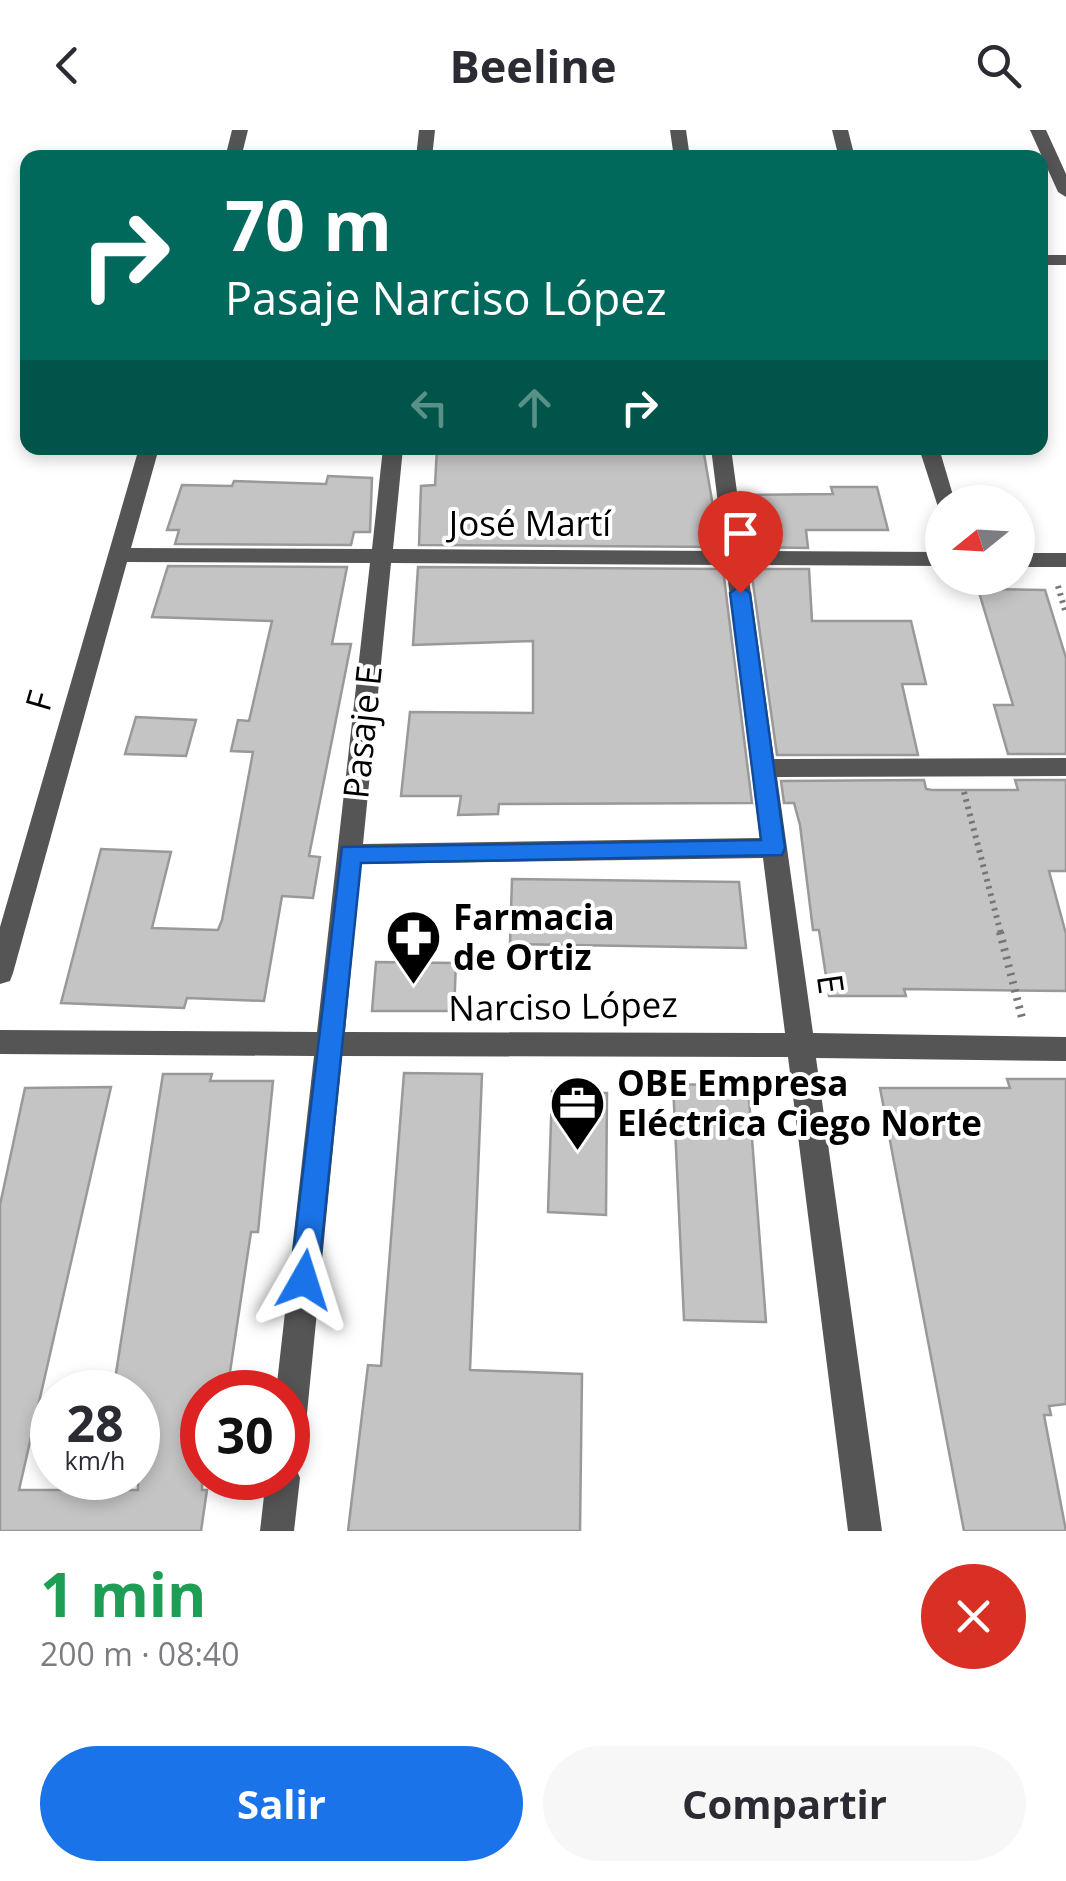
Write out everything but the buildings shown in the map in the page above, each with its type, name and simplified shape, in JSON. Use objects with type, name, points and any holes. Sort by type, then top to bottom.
[{"type":"street","points":[[1048,152],[1066,192]]},
{"type":"street","name":"F","points":[[0,974],[147,455]]},
{"type":"street","name":"Pasaje E","points":[[295,1370],[392,455]]},
{"type":"street","name":"E","points":[[721,455],[865,1531]]},
{"type":"street","points":[[932,455],[940,485]]},
{"type":"street","name":"José Martí","points":[[118,555],[925,559]]},
{"type":"street","points":[[1035,560],[1066,560]]},
{"type":"street","points":[[763,768],[1066,767]]},
{"type":"street","points":[[350,854],[774,848]]},
{"type":"street","name":"Narciso López","points":[[0,1042],[329,1047],[800,1042],[1066,1049]]},
{"type":"street","points":[[277,1531],[281,1500]]},
{"type":"path","points":[[958,768],[1030,1048]]},
{"type":"place","name":"Farmacia de Ortiz","points":[[414,987]]},
{"type":"place","name":"OBE Empresa Eléctrica Ciego Norte","points":[[578,1153]]},
{"type":"route","points":[[304,1280],[350,854],[774,848],[740,593]]}]
